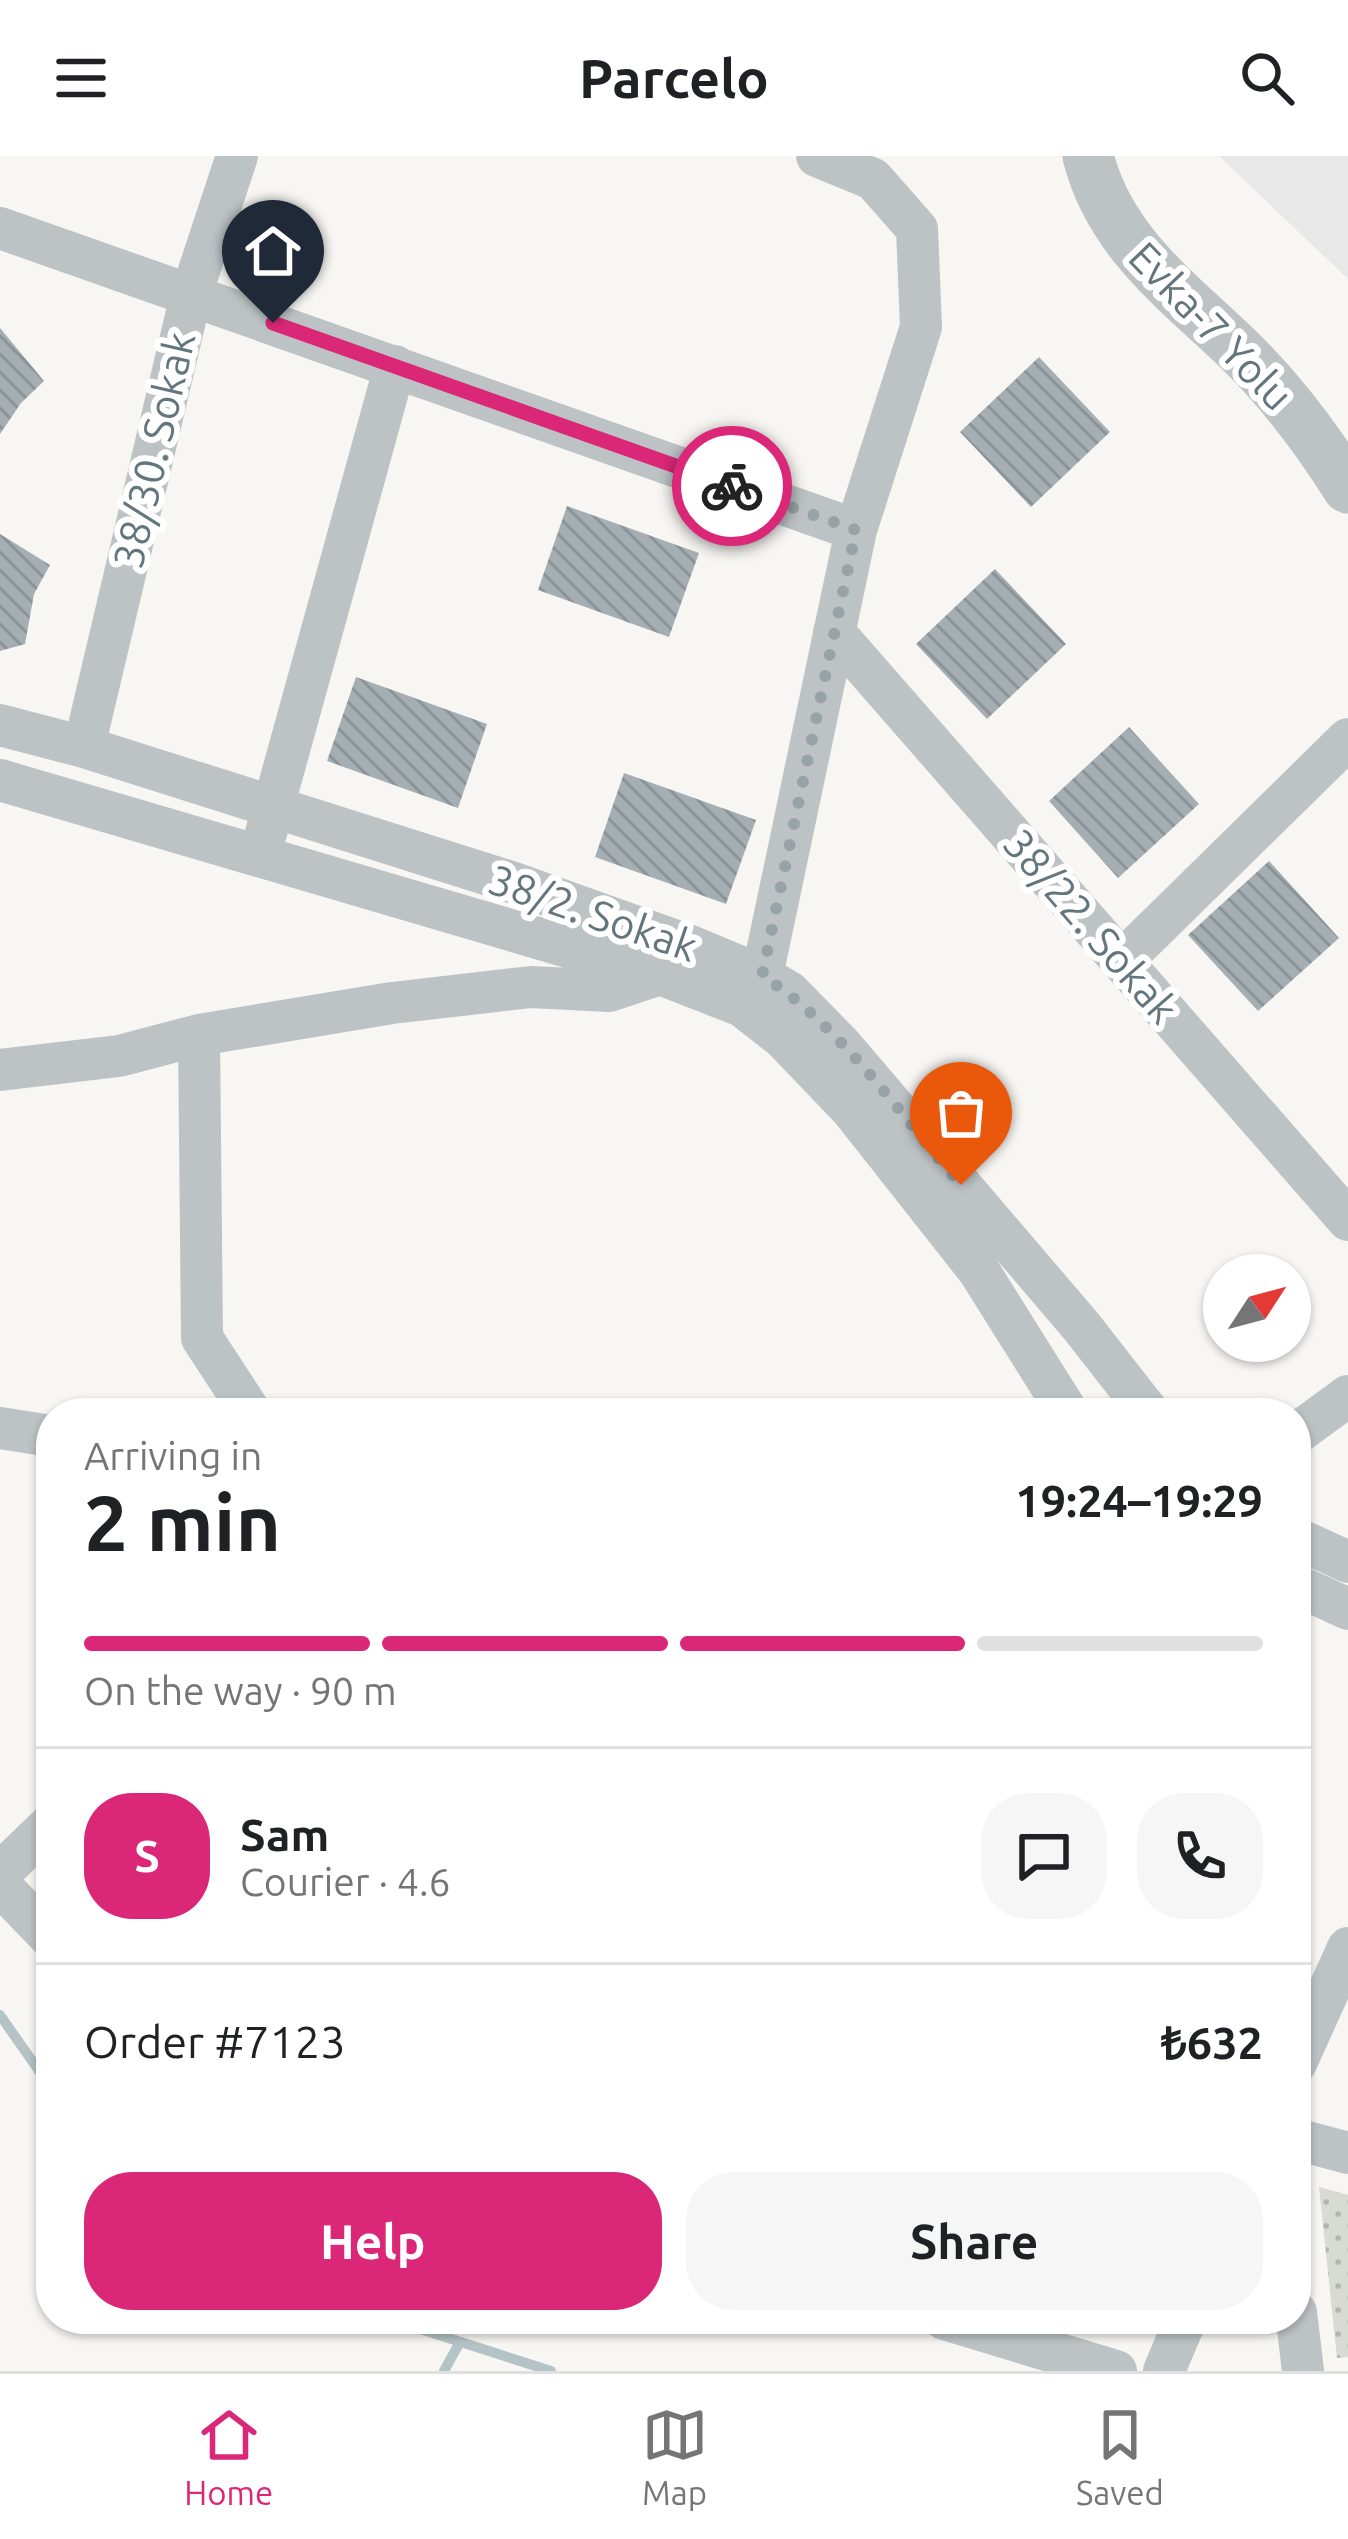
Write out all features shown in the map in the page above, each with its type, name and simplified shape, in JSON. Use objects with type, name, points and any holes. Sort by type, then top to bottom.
[{"type":"street","name":"38/30. Sokak","points":[[84,747],[191,295],[237,156]]},
{"type":"street","points":[[752,991],[856,530],[921,326],[917,229],[873,179],[817,156]]},
{"type":"street","name":"Evka-7 Yolu","points":[[1088,156],[1105,202],[1134,249],[1279,393],[1348,488]]},
{"type":"street","points":[[0,228],[856,530]]},
{"type":"street","points":[[259,856],[395,366]]},
{"type":"street","name":"38/22. Sokak","points":[[834,632],[1348,1220]]},
{"type":"street","name":"38/2. Sokak","points":[[0,725],[487,874],[694,946],[752,991],[783,1038],[852,1109],[979,1270],[1059,1398]]},
{"type":"street","points":[[1122,962],[1348,739]]},
{"type":"street","name":"38/2. Sokak","points":[[0,780],[660,974],[752,991],[789,992],[841,1045],[1137,1398]]},
{"type":"street","points":[[473,919],[487,874]]},
{"type":"street","points":[[0,1070],[119,1056],[199,1035],[392,1003],[508,990],[609,991],[660,974]]},
{"type":"street","points":[[199,1035],[202,1338],[241,1398]]},
{"type":"street","points":[[1311,1423],[1348,1396]]},
{"type":"street","points":[[0,1428],[36,1434]]},
{"type":"street","points":[[1311,1545],[1348,1562]]},
{"type":"street","points":[[1311,1592],[1348,1609]]},
{"type":"street","points":[[0,1873],[36,1838]]},
{"type":"street","points":[[0,1885],[36,1922]]},
{"type":"street","points":[[1311,2030],[1348,1948]]},
{"type":"street","points":[[1311,2143],[1348,2153]]},
{"type":"street","points":[[994,2334],[1116,2371]]},
{"type":"street","points":[[1164,2371],[1180,2334]]},
{"type":"street","points":[[1299,2334],[1303,2371]]},
{"type":"shaded area","points":[[1219,156],[1348,156],[1348,279]]},
{"type":"shaded area","points":[[1319,2187],[1348,2195],[1348,2357],[1337,2358]]},
{"type":"building","points":[[0,328],[44,381],[21,403],[0,434]]},
{"type":"building","points":[[1039,357],[1110,432],[1031,507],[960,432]]},
{"type":"building","points":[[567,506],[699,553],[669,637],[538,590]]},
{"type":"building","points":[[0,534],[50,565],[34,594],[25,644],[0,651]]},
{"type":"building","points":[[995,569],[1066,644],[987,719],[916,644]]},
{"type":"building","points":[[356,677],[487,724],[458,808],[327,761]]},
{"type":"building","points":[[1129,727],[1199,804],[1118,878],[1049,801]]},
{"type":"building","points":[[624,773],[756,820],[726,904],[595,857]]},
{"type":"building","points":[[1269,861],[1339,938],[1258,1011],[1188,935]]},
{"type":"waterway","points":[[0,2015],[36,2067]]},
{"type":"waterway","points":[[436,2334],[551,2371]]},
{"type":"waterway","points":[[444,2371],[460,2342]]},
{"type":"way so far","points":[[732,486],[856,530],[762,976],[789,992],[841,1045],[961,1185]]},
{"type":"route","points":[[273,323],[732,486]]}]
